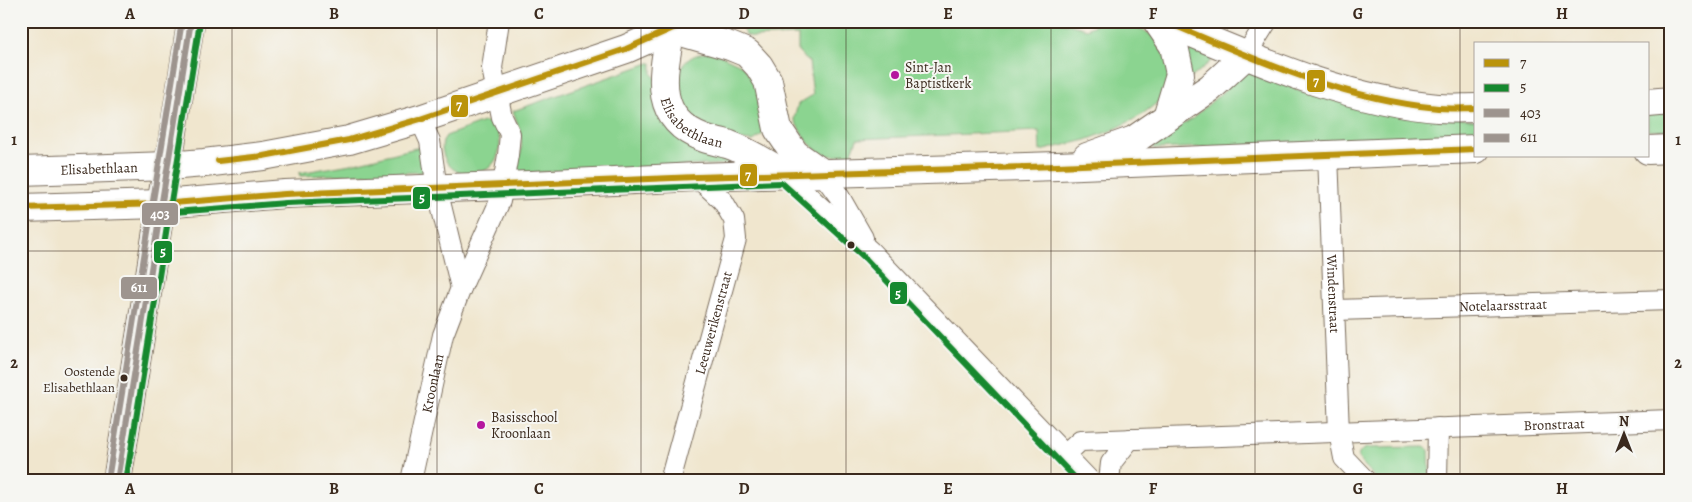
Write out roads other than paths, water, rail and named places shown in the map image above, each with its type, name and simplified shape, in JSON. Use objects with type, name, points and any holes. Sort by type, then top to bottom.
[{"type":"main road","points":[[1157,21],[1174,46],[1180,74],[1167,117]]},
{"type":"main road","points":[[1163,21],[1320,83],[1386,100],[1438,108],[1474,108]]},
{"type":"main road","name":"Elisabethlaan","points":[[21,171],[168,166],[263,156],[349,140],[420,119],[626,49],[673,24]]},
{"type":"main road","name":"Elisabethlaan","points":[[673,24],[665,61],[664,94],[667,106],[680,124],[703,138],[728,144],[746,152],[785,174]]},
{"type":"main road","points":[[673,24],[747,53],[768,81],[778,129],[795,154],[822,174]]},
{"type":"main road","name":"Elisabethlaan","points":[[1057,166],[1134,140],[1210,88],[1246,55]]},
{"type":"main road","points":[[1650,103],[1671,101]]},
{"type":"main road","name":"Elisabethlaan","points":[[21,208],[161,204],[285,194],[696,177],[1057,166],[1474,149]]},
{"type":"main road","points":[[1650,150],[1671,149]]},
{"type":"main road","points":[[117,481],[168,166]]},
{"type":"street","points":[[168,166],[191,21]]},
{"type":"street","points":[[499,21],[492,68],[502,117],[510,134],[502,186]]},
{"type":"street","points":[[1246,55],[1267,21]]},
{"type":"street","points":[[420,119],[430,141],[437,189],[461,288]]},
{"type":"street","name":"Windenstraat","points":[[1328,155],[1339,432]]},
{"type":"street","points":[[785,174],[870,251],[1090,481]]},
{"type":"street","points":[[822,174],[839,196],[870,251]]},
{"type":"street","name":"Leeuwerikenstraat","points":[[670,481],[736,239],[734,220],[723,200],[696,177]]},
{"type":"street","name":"Kroonlaan","points":[[411,481],[443,335],[461,288],[500,201],[502,186]]},
{"type":"street","name":"Notelaarsstraat","points":[[1335,310],[1671,300]]},
{"type":"street","name":"Bronstraat","points":[[1064,454],[1080,441],[1671,420]]},
{"type":"street","points":[[1437,481],[1438,428]]},
{"type":"street","points":[[1339,432],[1344,458],[1366,481]]},
{"type":"street","points":[[1109,481],[1111,463],[1130,439]]},
{"type":"place","name":"Sint-Jan Baptistkerk","points":[[895,75]]},
{"type":"place","name":"Oostende Elisabethlaan","points":[[124,378]]},
{"type":"place","name":"Basisschool Kroonlaan","points":[[481,425]]}]
